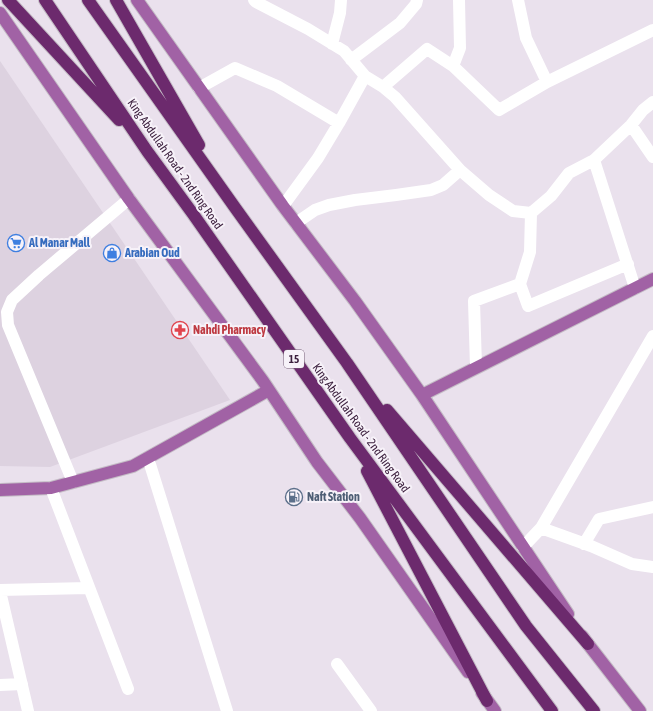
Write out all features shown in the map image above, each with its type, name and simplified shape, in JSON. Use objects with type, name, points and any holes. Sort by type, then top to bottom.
[{"type":"highway","points":[[8,0],[147,151]]},
{"type":"highway","name":"King Abdullah Road - 2nd Ring Road","points":[[45,0],[147,151],[350,438],[552,711]]},
{"type":"highway","name":"King Abdullah Road - 2nd Ring Road","points":[[88,0],[347,363],[526,626],[594,711]]},
{"type":"highway","points":[[116,0],[236,209]]},
{"type":"highway","points":[[347,363],[588,644]]},
{"type":"highway","points":[[350,438],[487,700]]},
{"type":"main road","points":[[137,0],[283,206],[355,301],[422,395],[588,644],[640,711]]},
{"type":"main road","points":[[0,13],[129,199],[269,390],[317,462],[360,518],[495,711]]},
{"type":"main road","points":[[422,395],[653,279]]},
{"type":"main road","points":[[0,490],[51,488],[133,466],[269,390]]},
{"type":"street","points":[[254,0],[308,29],[344,51],[365,76],[396,97],[460,170],[489,195],[513,211],[531,213],[551,196],[569,173],[594,160],[631,125],[643,110],[653,102]]},
{"type":"street","points":[[332,44],[340,13],[341,0]]},
{"type":"street","points":[[351,60],[400,23],[416,4],[417,0]]},
{"type":"street","points":[[453,66],[460,48],[459,0]]},
{"type":"street","points":[[518,0],[526,38],[547,82]]},
{"type":"street","points":[[383,88],[427,49],[453,66],[499,110],[547,82],[653,30]]},
{"type":"street","points":[[199,88],[235,68],[277,86],[339,123]]},
{"type":"street","points":[[283,206],[318,158],[365,76]]},
{"type":"street","points":[[631,125],[653,157]]},
{"type":"street","points":[[594,160],[635,288]]},
{"type":"street","points":[[296,223],[315,210],[329,204],[431,190],[443,185],[460,170]]},
{"type":"street","points":[[73,482],[8,325],[7,312],[12,300],[39,275],[129,199]]},
{"type":"street","points":[[531,213],[530,252],[520,284],[528,306],[628,264]]},
{"type":"street","points":[[476,367],[474,301],[520,284]]},
{"type":"street","points":[[523,547],[541,528],[653,336]]},
{"type":"street","points":[[148,458],[227,711]]},
{"type":"street","points":[[51,488],[88,588],[128,689]]},
{"type":"street","points":[[584,544],[599,519],[653,507]]},
{"type":"street","points":[[541,528],[632,564],[653,567]]},
{"type":"street","points":[[28,711],[0,590],[88,588]]},
{"type":"street","points":[[337,664],[371,711]]},
{"type":"street","points":[[0,685],[22,684]]},
{"type":"shaded area","points":[[0,61],[230,400],[50,467],[0,466]]},
{"type":"place","name":"Al Manar Mall","points":[[16,243]]},
{"type":"place","name":"Arabian Oud","points":[[112,253]]},
{"type":"place","name":"Nahdi Pharmacy","points":[[180,330]]},
{"type":"place","name":"Naft Station","points":[[294,497]]}]
